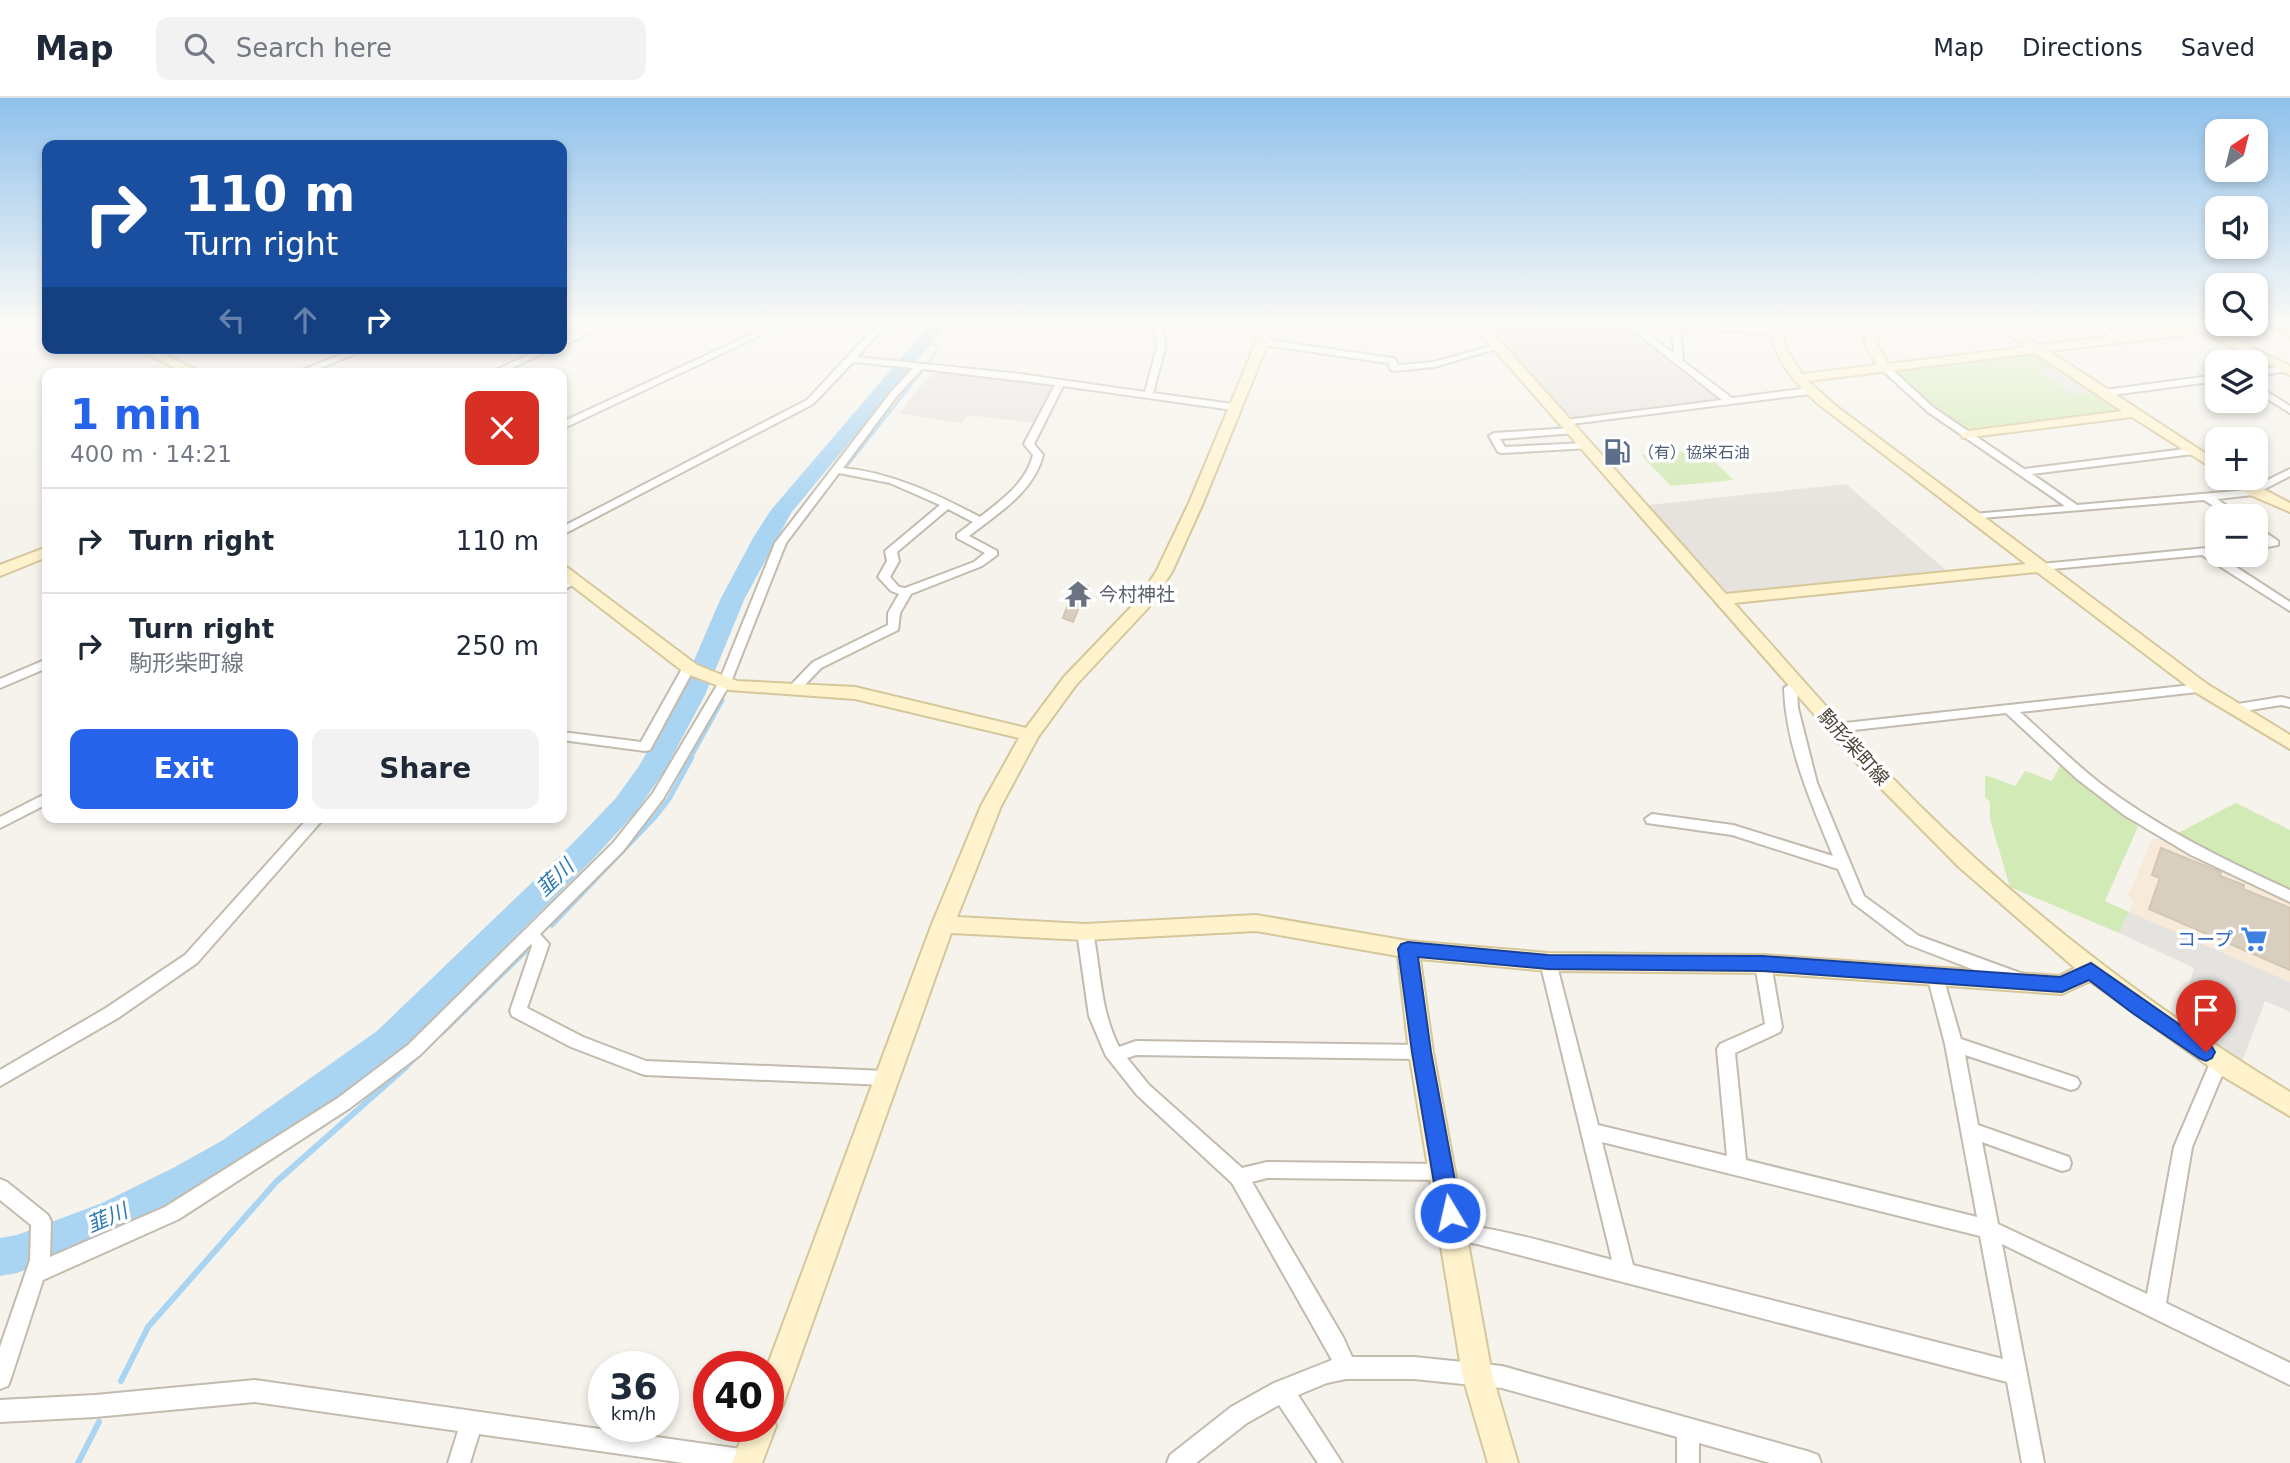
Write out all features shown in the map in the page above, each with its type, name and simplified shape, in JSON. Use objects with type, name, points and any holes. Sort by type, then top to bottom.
[{"type":"street","points":[[567,424],[646,387]]},
{"type":"street","points":[[567,528],[803,406],[827,387]]},
{"type":"street","points":[[37,1267],[172,1213],[344,1103],[414,1049],[618,847],[659,796],[722,681],[781,543],[900,387]]},
{"type":"street","points":[[947,504],[891,551],[894,561],[884,577],[895,589],[906,592],[978,564],[993,553],[961,536],[1014,495],[1033,469],[1038,455],[1029,444],[1058,387]]},
{"type":"street","points":[[1085,387],[1233,407]]},
{"type":"street","points":[[1148,396],[1151,387]]},
{"type":"street","points":[[784,1361],[943,924],[991,806],[1030,735],[1070,681],[1142,606],[1164,572],[1197,501],[1242,387]]},
{"type":"street","name":"駒形柴町線","points":[[1533,387],[1836,728],[1908,807],[1966,864],[2138,1007],[2290,1105]]},
{"type":"street","points":[[1711,387],[1730,401]]},
{"type":"street","points":[[1806,387],[1831,410],[2201,688],[2290,743]]},
{"type":"street","points":[[1904,387],[1917,399],[2075,508]]},
{"type":"street","points":[[2095,387],[2205,459]]},
{"type":"street","points":[[2105,393],[2152,387]]},
{"type":"street","points":[[1586,446],[1502,450],[1494,436],[1810,391]]},
{"type":"street","points":[[2268,396],[2290,410]]},
{"type":"street","points":[[1968,435],[2134,413]]},
{"type":"street","points":[[2023,472],[2193,451]]},
{"type":"street","points":[[837,470],[855,471],[906,484],[980,521]]},
{"type":"street","points":[[1973,517],[2253,491],[2290,472]]},
{"type":"street","points":[[2253,491],[2290,508]]},
{"type":"street","points":[[2207,497],[2218,504]]},
{"type":"street","points":[[1724,599],[2204,551],[2290,607]]},
{"type":"street","points":[[0,571],[42,554]]},
{"type":"street","points":[[567,580],[690,668],[735,686],[855,693],[894,700],[1030,735]]},
{"type":"street","points":[[792,690],[817,665],[894,627],[894,613],[906,592]]},
{"type":"street","points":[[0,684],[42,665]]},
{"type":"street","points":[[567,737],[645,747],[690,668]]},
{"type":"street","points":[[1797,684],[1790,688],[1791,708],[1810,783],[1858,899],[1913,940],[2001,971],[2023,982]]},
{"type":"street","points":[[1836,728],[2201,688]]},
{"type":"street","points":[[2232,709],[2281,701],[2290,704]]},
{"type":"street","points":[[2008,708],[2064,761],[2146,822],[2229,869],[2290,896]]},
{"type":"street","points":[[0,823],[42,801]]},
{"type":"street","points":[[1652,819],[1733,830],[1843,865]]},
{"type":"street","points":[[0,1079],[112,1013],[191,959],[313,823]]},
{"type":"street","points":[[943,924],[1085,932],[1256,923],[1408,949],[1548,962],[1763,964],[2062,985],[2091,970]]},
{"type":"street","points":[[1085,932],[1094,1007],[1101,1029],[1116,1055],[1131,1079],[1221,1157],[1239,1177],[1336,1344],[1346,1368]]},
{"type":"street","points":[[531,935],[541,944],[518,1011],[577,1042],[645,1068],[886,1078]]},
{"type":"street","points":[[1408,949],[1421,1052],[1477,1374],[1503,1463]]},
{"type":"street","points":[[1548,962],[1593,1132],[1623,1271]]},
{"type":"street","points":[[1737,1168],[1726,1049],[1774,1027],[1763,964]]},
{"type":"street","points":[[1935,975],[1954,1044],[2033,1463]]},
{"type":"street","points":[[1954,1044],[2071,1083]]},
{"type":"street","points":[[1116,1055],[1136,1048],[1421,1052]]},
{"type":"street","points":[[2155,1308],[2183,1147],[2219,1061]]},
{"type":"street","points":[[1970,1130],[2062,1163]]},
{"type":"street","points":[[1593,1132],[1967,1222],[2155,1308],[2290,1374]]},
{"type":"street","points":[[1239,1177],[1267,1170],[1443,1172]]},
{"type":"street","points":[[0,1188],[41,1221],[37,1267],[0,1378]]},
{"type":"street","points":[[1453,1233],[1477,1235],[1623,1271],[2015,1373]]},
{"type":"street","points":[[1178,1463],[1239,1415],[1282,1391],[1327,1372],[1346,1368],[1414,1368],[1502,1377],[1810,1463]]},
{"type":"street","points":[[0,1412],[255,1391],[748,1462],[755,1442]]},
{"type":"street","points":[[1282,1391],[1331,1463]]},
{"type":"street","points":[[459,1463],[472,1422]]},
{"type":"street","points":[[1688,1430],[1688,1463]]},
{"type":"shaded area","points":[[921,387],[1054,387],[1034,423],[967,415],[962,423],[900,414]]},
{"type":"shaded area","points":[[1541,387],[1706,387],[1721,399],[1569,418]]},
{"type":"shaded area","points":[[2062,387],[2086,387],[2095,393],[2073,394]]},
{"type":"shaded area","points":[[1846,484],[1946,570],[1728,593],[1649,505]]},
{"type":"shaded area","points":[[2152,839],[2159,839],[2290,904],[2290,1012],[2265,1001],[2242,1061],[2180,1019],[2194,968],[2119,933],[2134,902],[2128,896]]},
{"type":"shaded area","points":[[2129,912],[2290,982],[2290,1012],[2265,1001],[2242,1061],[2180,1019],[2194,968],[2119,933]]},
{"type":"green space","points":[[1911,387],[2086,387],[2121,411],[1966,429]]},
{"type":"green space","points":[[1702,450],[1734,480],[1671,486],[1641,455]]},
{"type":"green space","points":[[2061,764],[2138,827],[2105,901],[2129,912],[2119,933],[2010,887],[1990,819],[1990,802],[1985,797],[1985,775],[2015,786],[2025,771],[2052,781]]},
{"type":"green space","points":[[2236,803],[2290,830],[2290,893],[2174,835]]},
{"type":"building","points":[[1075,585],[1088,586],[1073,622],[1063,618]]},
{"type":"building","name":"コープ","points":[[2161,848],[2221,872],[2220,876],[2244,885],[2243,889],[2290,908],[2290,970],[2149,909],[2160,878],[2152,875]]},
{"type":"waterway","name":"韮川","points":[[0,1257],[17,1254],[115,1216],[236,1152],[389,1041],[582,852],[626,805],[651,770],[692,695],[732,600],[764,538],[782,510],[886,387]]},
{"type":"waterway","points":[[847,466],[910,387]]},
{"type":"waterway","points":[[691,758],[723,700]]},
{"type":"waterway","points":[[552,925],[655,817],[669,799],[692,757]]},
{"type":"waterway","points":[[442,1033],[526,951]]},
{"type":"waterway","points":[[404,1069],[420,1054]]},
{"type":"waterway","points":[[121,1381],[148,1327],[276,1182],[406,1067]]},
{"type":"waterway","points":[[78,1463],[99,1422]]},
{"type":"place","name":"（有）協栄石油","points":[[1617,452]]},
{"type":"place","name":"今村神社","points":[[1078,594]]},
{"type":"place","name":"コープ","points":[[2254,939]]},
{"type":"route","points":[[1450,1213],[1421,1052],[1408,949],[1548,962],[1763,964],[2062,985],[2091,970],[2138,1007],[2206,1052]]}]
